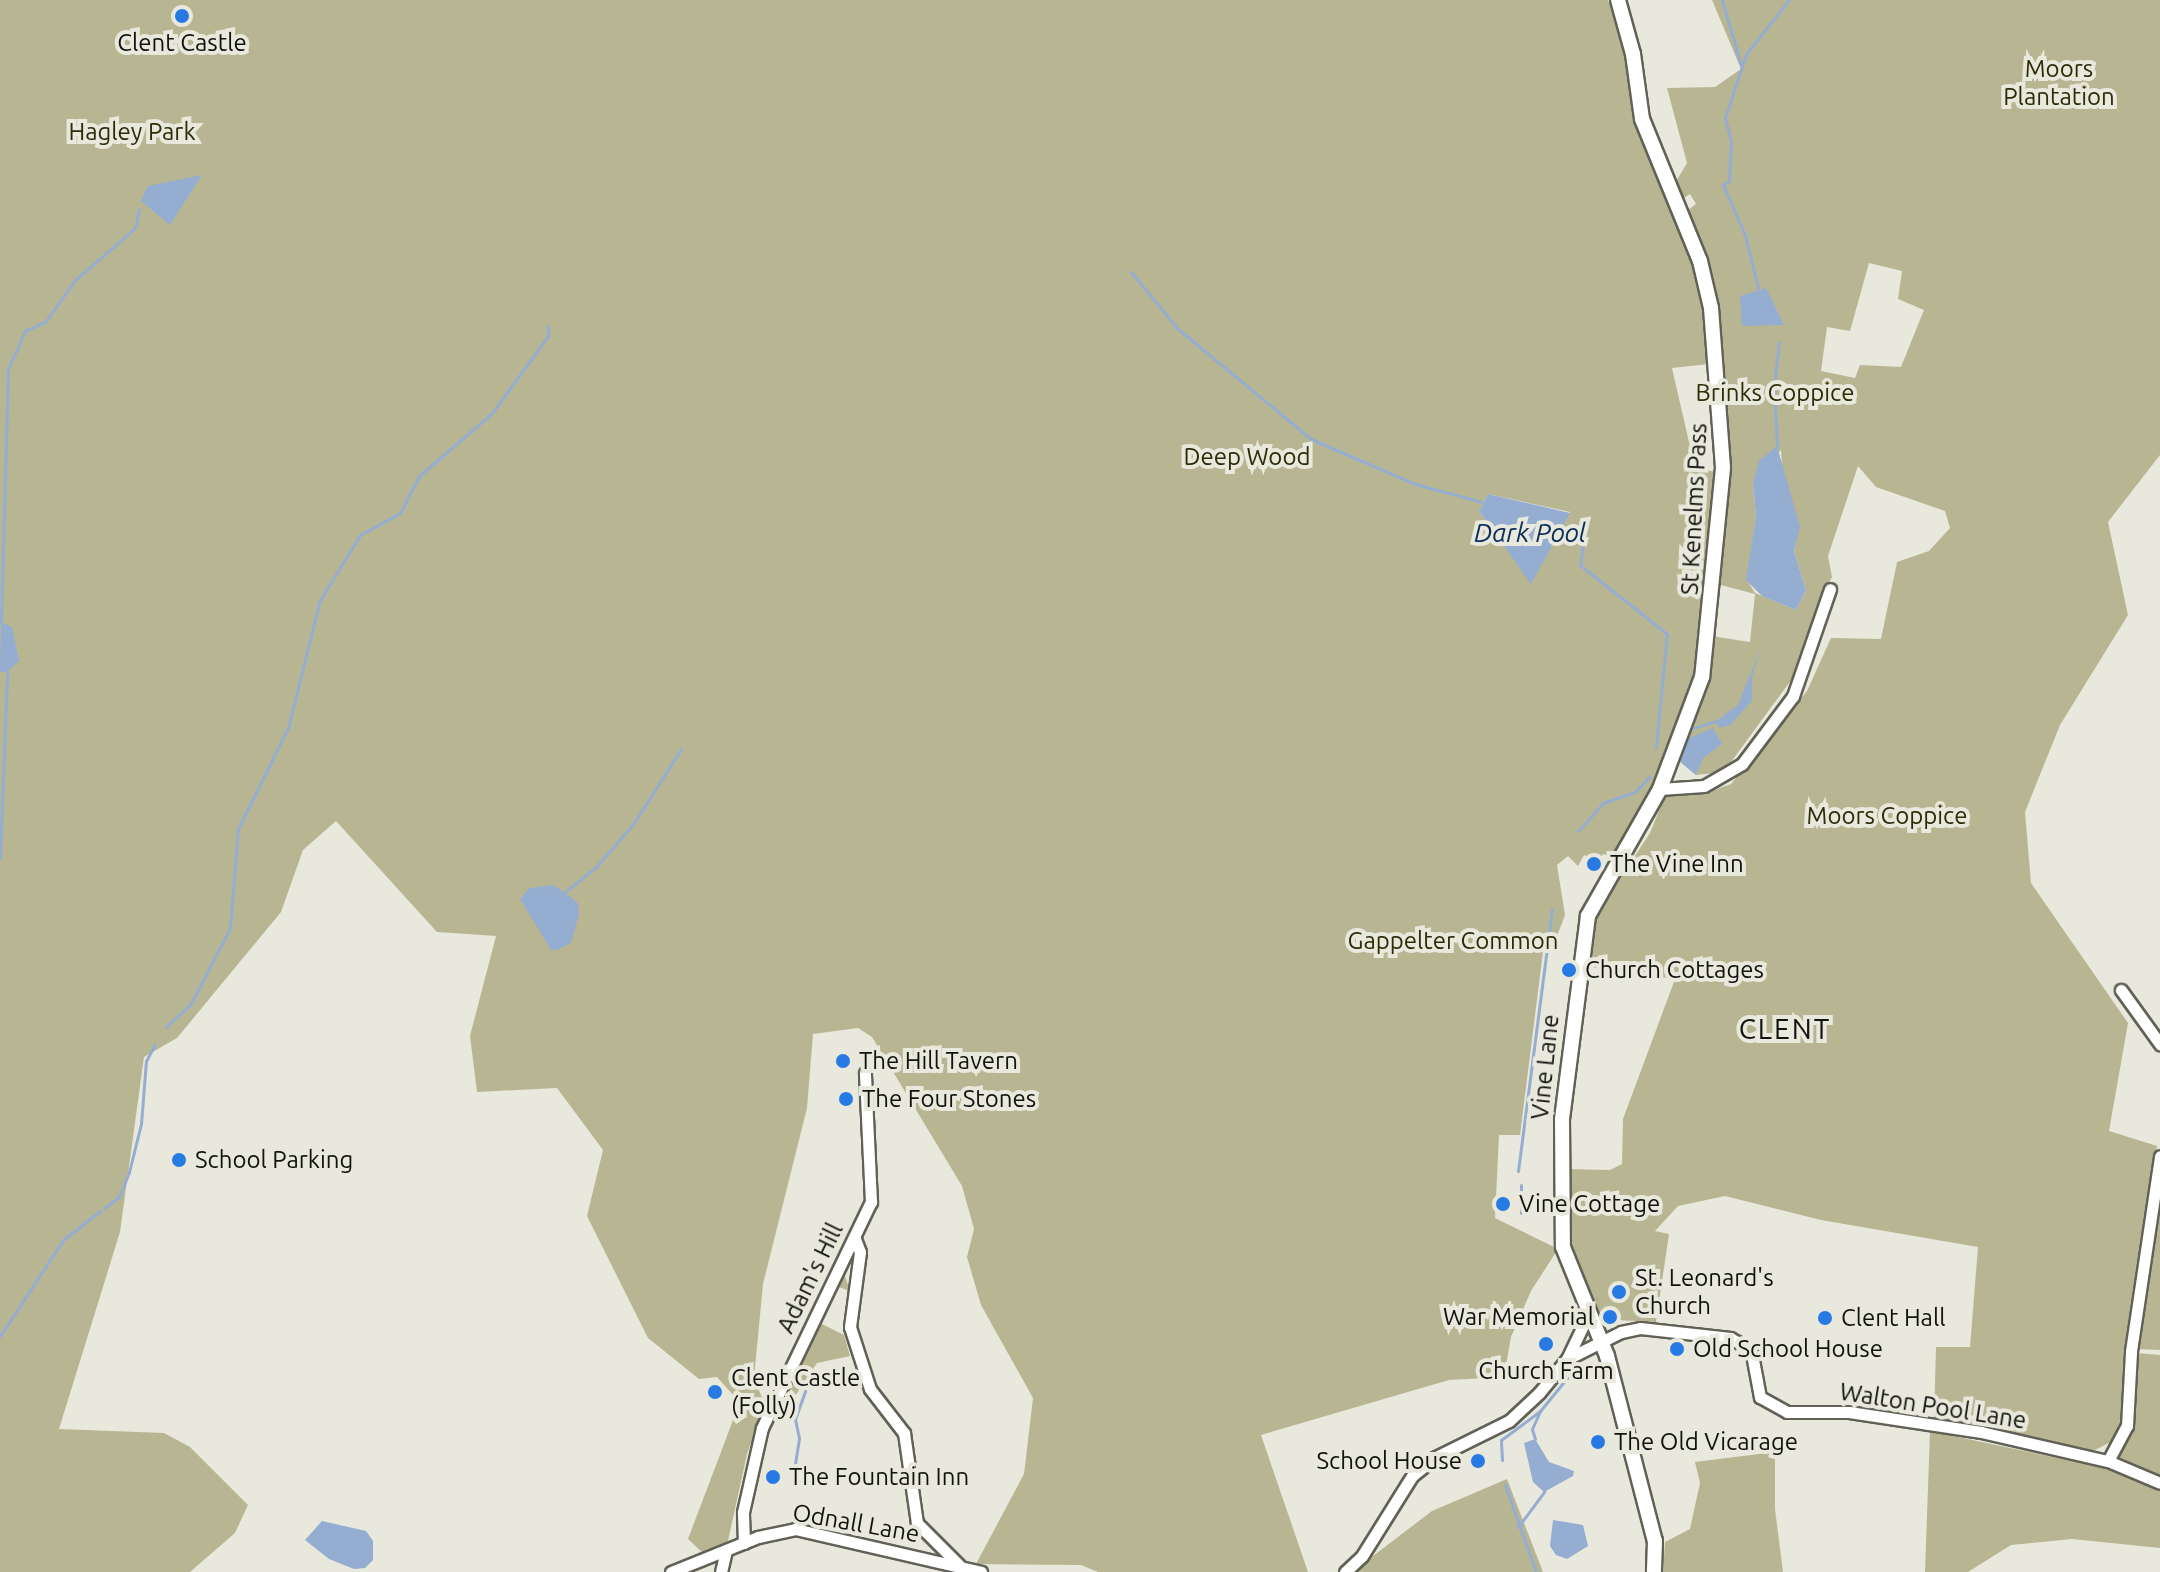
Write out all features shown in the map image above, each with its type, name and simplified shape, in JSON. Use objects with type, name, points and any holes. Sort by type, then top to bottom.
[{"type":"street","name":"St Kenelms Pass","points":[[1618,0],[1633,54],[1642,119],[1700,261],[1719,359],[1723,468],[1709,636],[1702,677],[1660,789]]},
{"type":"street","points":[[1660,789],[1704,786],[1742,764],[1793,696],[1830,589]]},
{"type":"street","name":"Vine Lane","points":[[1654,1572],[1655,1541],[1601,1343],[1587,1317],[1563,1247],[1560,1159],[1580,948],[1588,916],[1660,789]]},
{"type":"street","points":[[2121,990],[2160,1044]]},
{"type":"street","name":"Adam's Hill","points":[[744,1543],[743,1512],[762,1428],[855,1239],[873,1184],[865,1073]]},
{"type":"street","points":[[2108,1461],[2127,1426],[2131,1351],[2160,1156]]},
{"type":"street","points":[[855,1239],[860,1252],[850,1327],[870,1389],[904,1433],[917,1523],[959,1565]]},
{"type":"street","points":[[838,1271],[856,1277]]},
{"type":"street","points":[[1345,1572],[1362,1556],[1412,1476],[1434,1458],[1509,1421],[1567,1359],[1587,1317]]},
{"type":"street","name":"Walton Pool Lane","points":[[1601,1343],[1621,1332],[1649,1328],[1730,1338],[1751,1349],[1760,1397],[1787,1412],[1849,1412],[1981,1432],[2108,1461],[2160,1483]]},
{"type":"street","points":[[1567,1359],[1601,1343]]},
{"type":"street","name":"Odnall Lane","points":[[671,1572],[744,1543],[795,1529],[981,1572]]},
{"type":"street","points":[[721,1572],[726,1551]]},
{"type":"street","points":[[691,1563],[704,1572]]},
{"type":"green space","points":[[0,0],[1608,0],[1702,295],[1709,364],[1672,368],[1695,468],[1716,472],[1695,674],[1655,785],[1618,859],[1603,854],[1598,862],[1584,855],[1578,866],[1568,856],[1557,865],[1565,915],[1554,944],[1544,944],[1520,1135],[1499,1135],[1495,1218],[1558,1249],[1531,1291],[1511,1337],[1504,1377],[1449,1380],[1261,1435],[1308,1572],[1098,1572],[1081,1565],[976,1564],[1024,1474],[1033,1398],[981,1305],[967,1257],[974,1229],[962,1186],[872,1037],[858,1028],[813,1034],[807,1108],[763,1284],[754,1378],[765,1405],[747,1454],[728,1541],[704,1554],[688,1539],[735,1415],[734,1396],[717,1377],[699,1379],[648,1338],[587,1216],[603,1150],[557,1088],[477,1092],[470,1036],[496,936],[437,932],[336,821],[303,850],[281,912],[177,1038],[144,1057],[120,1232],[59,1429],[164,1433],[190,1447],[248,1505],[235,1533],[190,1572],[0,1572]],"holes":[[[1488,494],[1570,512],[1531,583],[1479,511]]]},
{"type":"green space","points":[[1712,0],[2160,0],[2160,455],[2108,522],[2128,615],[2060,725],[2025,812],[2031,883],[2128,1023],[2109,1131],[2157,1146],[2121,1426],[2113,1441],[2093,1451],[1934,1419],[1936,1347],[1970,1347],[1978,1247],[1821,1220],[1725,1196],[1678,1206],[1655,1231],[1669,1234],[1656,1322],[1596,1319],[1577,1277],[1569,1238],[1565,1169],[1610,1170],[1622,1164],[1623,1119],[1675,979],[1584,966],[1594,918],[1650,833],[1666,793],[1709,792],[1731,784],[1807,691],[1831,638],[1881,639],[1897,562],[1929,551],[1950,528],[1945,511],[1876,487],[1858,466],[1828,556],[1832,577],[1822,596],[1821,616],[1792,679],[1731,762],[1715,773],[1696,775],[1673,756],[1706,693],[1711,636],[1750,642],[1755,594],[1717,584],[1728,470],[1725,375],[1716,305],[1688,210],[1696,204],[1690,194],[1684,198],[1675,183],[1687,163],[1667,88],[1715,87],[1741,69]],"holes":[[[1869,263],[1902,271],[1898,299],[1924,310],[1901,367],[1860,365],[1855,378],[1821,371],[1827,327],[1850,331]],[[1781,450],[1783,482],[1799,527],[1794,551],[1806,590],[1796,610],[1755,593],[1747,580],[1756,517],[1753,483]]]},
{"type":"green space","points":[[2160,1205],[2160,1350],[2137,1349]]},
{"type":"green space","points":[[845,1276],[850,1291],[839,1287],[820,1323],[844,1335],[850,1356],[817,1363],[789,1405],[779,1401],[838,1278]]},
{"type":"green space","points":[[2137,1353],[2160,1355],[2160,1478],[2116,1458],[2134,1423]]},
{"type":"green space","points":[[1930,1431],[2104,1468],[2160,1491],[2160,1548],[2072,1539],[2011,1545],[1968,1572],[1925,1572]]},
{"type":"green space","points":[[1775,1452],[1775,1509],[1783,1572],[1663,1572],[1665,1542],[1690,1529],[1700,1483],[1695,1462]]},
{"type":"green space","points":[[1507,1479],[1543,1572],[1352,1572],[1432,1511]]},
{"type":"water","points":[[202,175],[170,225],[141,201],[148,186]]},
{"type":"water","points":[[1766,288],[1784,325],[1742,326],[1740,296]]},
{"type":"water","points":[[1777,446],[1800,527],[1794,551],[1806,590],[1796,610],[1762,596],[1746,580],[1756,517],[1753,483],[1759,461]]},
{"type":"water","name":"Dark Pool","points":[[1488,494],[1570,513],[1531,584],[1479,511]]},
{"type":"water","points":[[1,622],[12,627],[19,661],[7,672],[0,672]]},
{"type":"water","points":[[1762,646],[1752,677],[1752,701],[1730,725],[1719,728],[1716,721],[1738,705]]},
{"type":"water","points":[[1713,728],[1722,744],[1703,758],[1696,775],[1678,760],[1680,750],[1687,739]]},
{"type":"water","points":[[554,885],[578,903],[579,914],[571,943],[551,950],[520,899],[529,888]]},
{"type":"water","points":[[1535,1439],[1549,1462],[1574,1471],[1573,1476],[1544,1492],[1533,1482],[1524,1443]]},
{"type":"water","points":[[1553,1520],[1583,1525],[1588,1546],[1567,1559],[1556,1555],[1550,1546]]},
{"type":"water","points":[[322,1521],[366,1531],[373,1541],[373,1560],[365,1568],[354,1569],[329,1559],[305,1540]]},
{"type":"waterway","points":[[1722,0],[1741,65]]},
{"type":"waterway","points":[[1758,288],[1745,235],[1723,185],[1729,181],[1731,141],[1725,118],[1746,54],[1789,0]]},
{"type":"waterway","points":[[1,622],[8,369],[25,331],[46,321],[74,281],[135,228],[139,209]]},
{"type":"waterway","points":[[1131,272],[1178,329],[1311,439],[1415,484],[1482,502]]},
{"type":"waterway","points":[[166,1027],[190,1005],[230,928],[238,829],[288,728],[320,600],[360,535],[400,513],[419,476],[492,413],[548,336],[548,326]]},
{"type":"waterway","points":[[1777,446],[1774,386],[1779,342]]},
{"type":"waterway","points":[[1587,518],[1580,565],[1667,634],[1656,747]]},
{"type":"waterway","points":[[0,858],[7,672]]},
{"type":"waterway","points":[[1690,729],[1716,721]]},
{"type":"waterway","points":[[565,892],[595,868],[634,823],[681,749]]},
{"type":"waterway","points":[[1578,831],[1603,803],[1635,792],[1649,777]]},
{"type":"waterway","points":[[1518,1171],[1552,909]]},
{"type":"waterway","points":[[104,1208],[119,1197],[129,1172],[141,1124],[146,1061],[155,1044]]},
{"type":"waterway","points":[[1521,1185],[1521,1213]]},
{"type":"waterway","points":[[0,1336],[63,1240],[100,1211]]},
{"type":"waterway","points":[[1502,1460],[1501,1440],[1540,1411],[1567,1378]]},
{"type":"waterway","points":[[794,1470],[799,1438],[795,1419],[805,1391]]},
{"type":"waterway","points":[[1535,1439],[1532,1429],[1540,1411]]},
{"type":"waterway","points":[[1505,1485],[1536,1572]]},
{"type":"waterway","points":[[1518,1527],[1544,1492]]},
{"type":"place","name":"Clent Castle","points":[[182,16]]},
{"type":"place","name":"The Vine Inn","points":[[1594,864]]},
{"type":"place","name":"Church Cottages","points":[[1569,970]]},
{"type":"place","name":"The Hill Tavern","points":[[843,1061]]},
{"type":"place","name":"The Four Stones","points":[[846,1099]]},
{"type":"place","name":"School Parking","points":[[179,1160]]},
{"type":"place","name":"Vine Cottage","points":[[1503,1204]]},
{"type":"place","name":"St. Leonard's Church","points":[[1619,1292]]},
{"type":"place","name":"War Memorial","points":[[1610,1317]]},
{"type":"place","name":"Clent Hall","points":[[1825,1318]]},
{"type":"place","name":"Church Farm","points":[[1546,1344]]},
{"type":"place","name":"Old School House","points":[[1677,1349]]},
{"type":"place","name":"Clent Castle (Folly)","points":[[715,1392]]},
{"type":"place","name":"The Old Vicarage","points":[[1598,1442]]},
{"type":"place","name":"School House","points":[[1478,1461]]},
{"type":"place","name":"The Fountain Inn","points":[[773,1477]]},
{"type":"district","name":"CLENT","points":[[1785,1029]]},
{"type":"park label","name":"Moors Plantation","points":[[2059,83]]},
{"type":"park label","name":"Hagley Park","points":[[132,132]]},
{"type":"park label","name":"Brinks Coppice","points":[[1775,393]]},
{"type":"park label","name":"Deep Wood","points":[[1247,457]]},
{"type":"park label","name":"Moors Coppice","points":[[1887,816]]},
{"type":"park label","name":"Gappelter Common","points":[[1453,941]]}]
